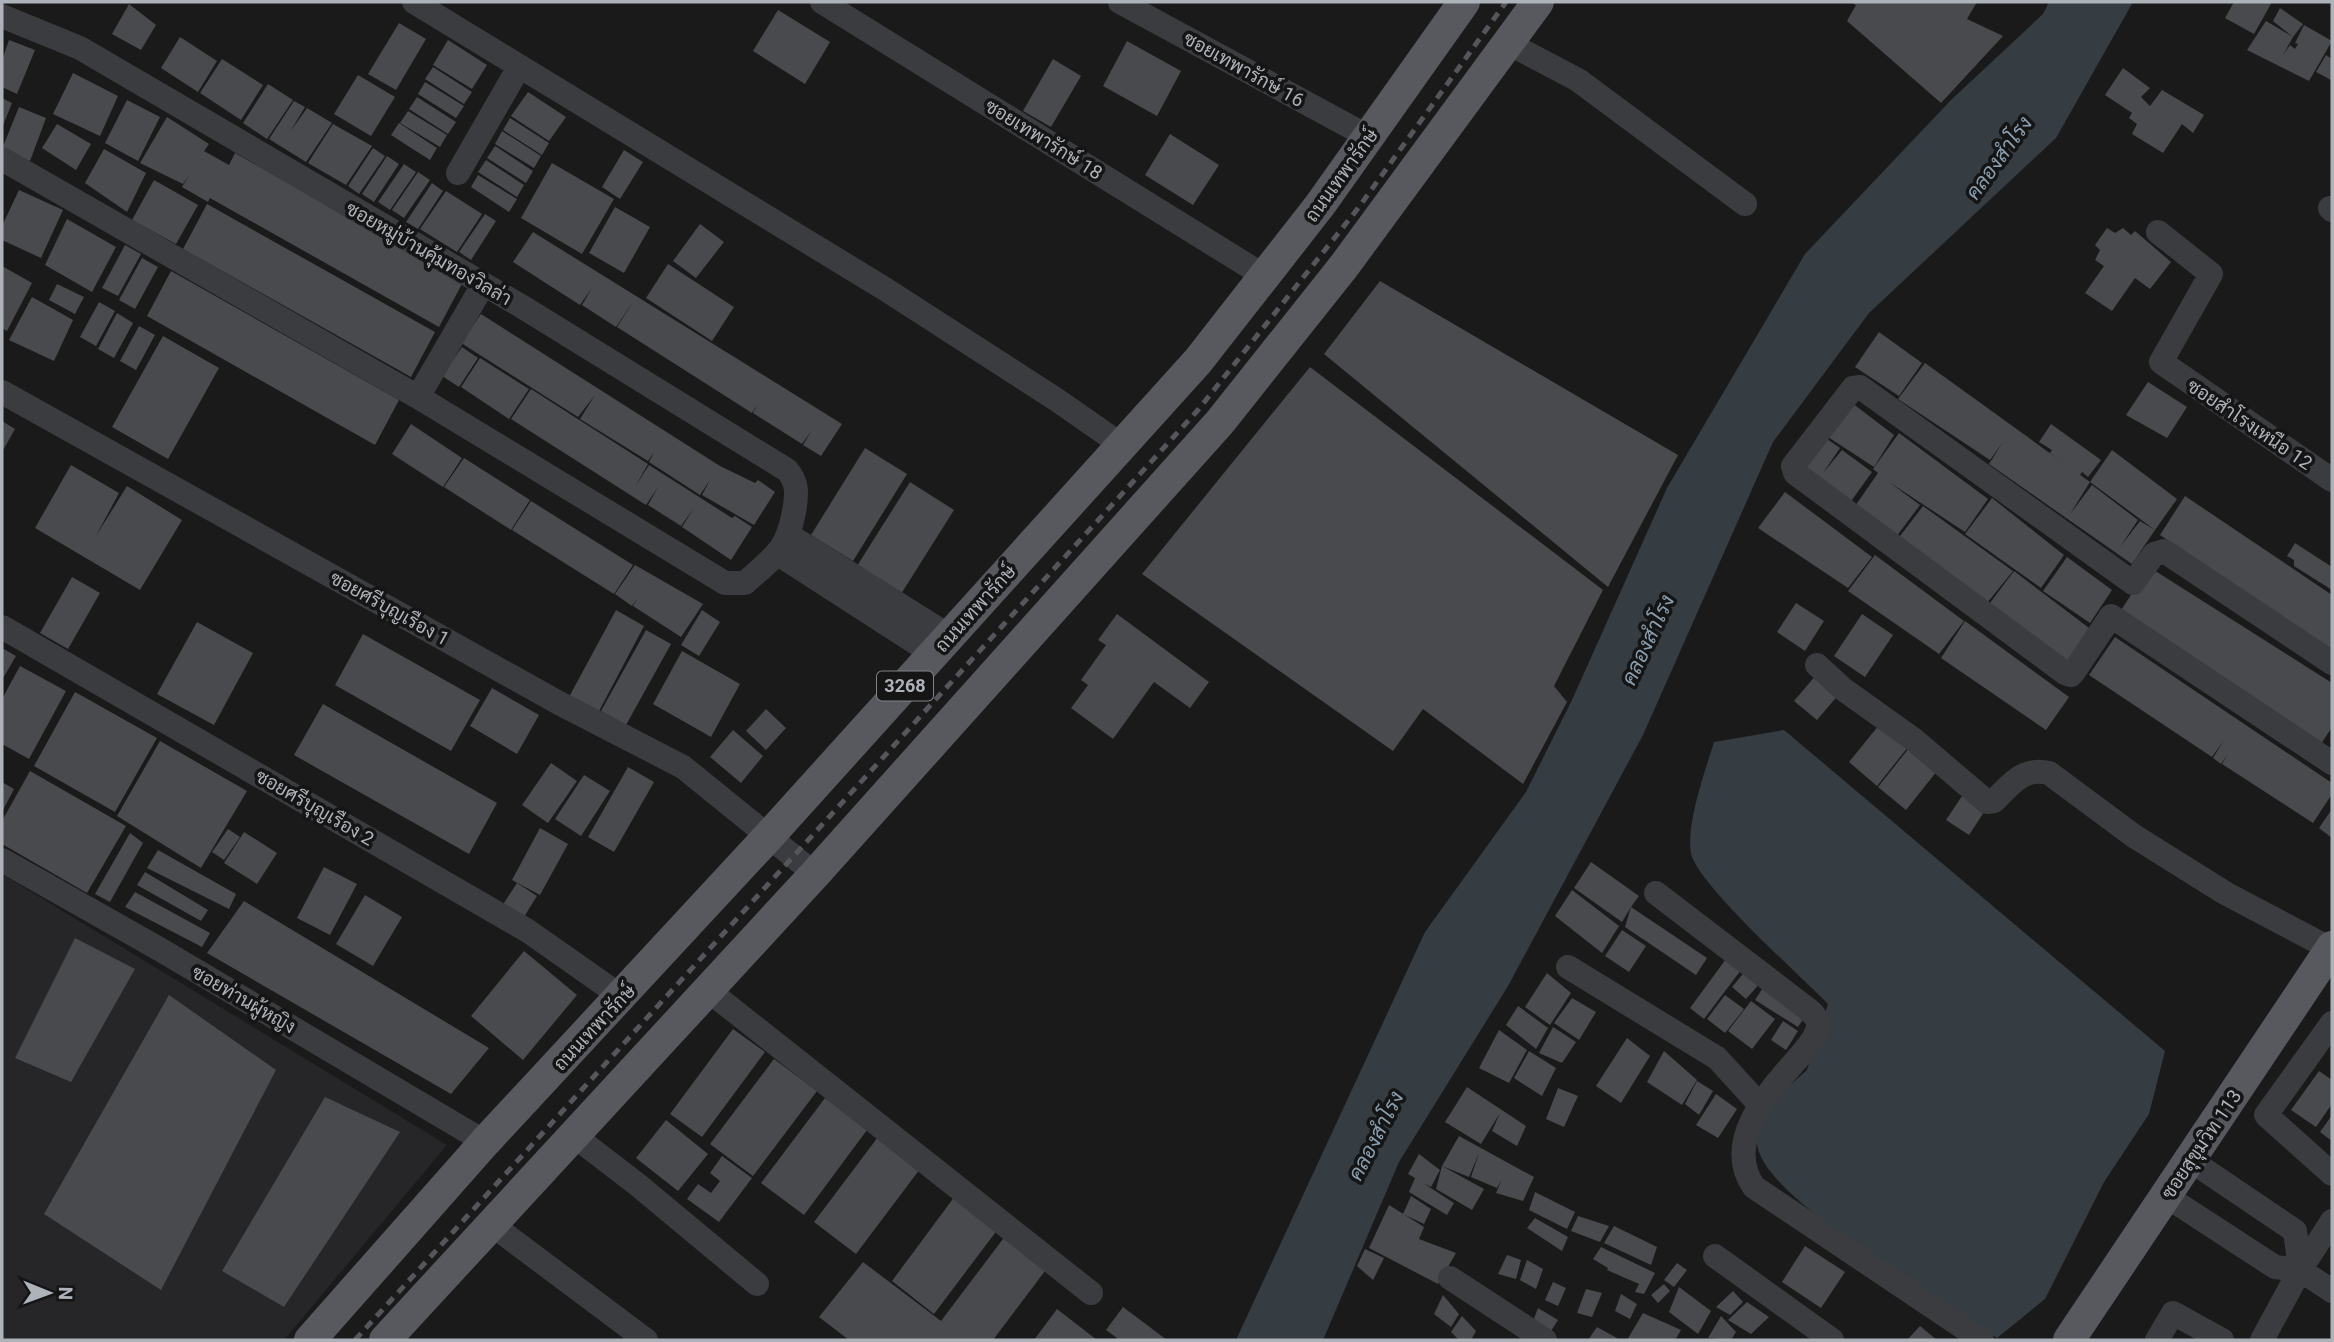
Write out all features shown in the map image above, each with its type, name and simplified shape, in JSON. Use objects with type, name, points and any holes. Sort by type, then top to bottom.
[{"type":"main road","name":"ถนนเทพารักษ์","points":[[310,1340],[485,1142],[622,997],[1123,446],[1266,276],[1464,2]]},
{"type":"main road","name":"3268","points":[[385,1340],[815,874],[1220,422],[1344,266],[1538,2]]},
{"type":"main road","name":"ซอยสุขุมวิท 113","points":[[2068,1340],[2332,948]]},
{"type":"street","points":[[414,2],[885,289],[1123,446]]},
{"type":"street","name":"ซอยเทพารักษ์ 18","points":[[822,2],[1266,276]]},
{"type":"street","name":"ซอยเทพารักษ์ 16","points":[[1120,2],[1369,137]]},
{"type":"street","name":"ซอยหมู่บ้านคุ้มทองวิลล่า","points":[[2,16],[80,48],[483,285],[787,470],[795,480],[796,494],[784,545]]},
{"type":"street","points":[[1508,43],[1578,80],[1745,204]]},
{"type":"street","points":[[458,173],[519,67]]},
{"type":"street","points":[[2,159],[418,397],[725,583],[745,583],[784,545],[941,645]]},
{"type":"street","name":"ซอยสำโรงเหนือ 12","points":[[2158,232],[2211,274],[2161,362],[2332,480]]},
{"type":"street","points":[[418,397],[483,285]]},
{"type":"street","points":[[2133,583],[1860,387],[1853,388],[1793,466],[1795,473],[2065,673],[2071,675],[2076,670],[2154,554],[2164,551],[2332,663]]},
{"type":"street","name":"ซอยศรีบุญเรือง 1","points":[[2,392],[559,703],[683,767],[815,874]]},
{"type":"street","points":[[2111,616],[2332,763]]},
{"type":"street","name":"ซอยศรีบุญเรือง 2","points":[[2,626],[528,931],[622,997]]},
{"type":"street","points":[[1817,665],[1843,689],[1913,739],[1987,802],[1994,801],[2021,774],[2040,771],[2049,773],[2134,836],[2214,886],[2332,948]]},
{"type":"street","name":"ซอยท่านผู้หญิง","points":[[2,860],[162,950],[485,1142]]},
{"type":"street","points":[[1656,893],[1815,1016],[1818,1023],[1814,1038],[1760,1105],[1743,1147],[1742,1163],[1754,1187],[1982,1340]]},
{"type":"street","points":[[1568,967],[1717,1058],[1760,1105]]},
{"type":"street","points":[[709,990],[1091,1293]]},
{"type":"street","points":[[2332,1023],[2266,1115],[2332,1174]]},
{"type":"street","points":[[573,1135],[757,1284]]},
{"type":"street","points":[[2190,1160],[2295,1231],[2300,1270]]},
{"type":"street","points":[[2166,1196],[2275,1267],[2300,1270],[2332,1291]]},
{"type":"street","points":[[2262,1340],[2300,1270],[2332,1221]]},
{"type":"street","points":[[491,1224],[646,1340]]},
{"type":"street","points":[[1715,1256],[1832,1340]]},
{"type":"street","points":[[1450,1278],[1545,1340]]},
{"type":"street","points":[[2157,1340],[2173,1313],[2222,1340]]},
{"type":"shaded area","points":[[2,874],[447,1145],[284,1340],[2,1340]]},
{"type":"water","name":"คลองสำโรง","points":[[2049,2],[2133,2],[2056,138],[1869,313],[1773,442],[1643,735],[1508,986],[1399,1162],[1323,1340],[1236,1340],[1425,932],[1526,792],[1572,700],[1667,488],[1805,254],[1951,100],[2043,14]]},
{"type":"water","points":[[1784,730],[2165,1051],[2149,1114],[2104,1182],[2045,1299],[1997,1338],[1904,1278],[1829,1225],[1797,1199],[1773,1174],[1759,1152],[1757,1115],[1807,1070],[1828,1004],[1711,886],[1691,853],[1690,841],[1697,798],[1714,742]]},
{"type":"building","points":[[1850,2],[1977,2],[1967,19],[2003,36],[1941,103],[1847,21],[1856,5]]},
{"type":"building","points":[[2234,2],[2272,2],[2254,34],[2225,18]]},
{"type":"building","points":[[129,4],[156,25],[141,50],[112,34]]},
{"type":"building","points":[[2280,8],[2303,24],[2293,37],[2273,21]]},
{"type":"building","points":[[778,10],[830,42],[805,84],[753,51]]},
{"type":"building","points":[[2266,21],[2293,37],[2283,55],[2290,45],[2295,49],[2298,44],[2295,43],[2304,25],[2332,41],[2309,81],[2247,50]]},
{"type":"building","points":[[399,23],[426,39],[396,90],[368,74]]},
{"type":"building","points":[[180,37],[217,61],[198,92],[161,68]]},
{"type":"building","points":[[9,40],[35,50],[17,94],[2,87],[2,60]]},
{"type":"building","points":[[448,40],[487,65],[472,89],[433,65]]},
{"type":"building","points":[[1127,41],[1181,71],[1157,116],[1103,86]]},
{"type":"building","points":[[2326,55],[2332,59],[2331,80],[2316,72]]},
{"type":"building","points":[[222,59],[263,85],[241,120],[200,93]]},
{"type":"building","points":[[1053,59],[1081,76],[1051,127],[1023,111]]},
{"type":"building","points":[[433,67],[472,92],[464,104],[425,79]]},
{"type":"building","points":[[2123,68],[2150,88],[2141,97],[2150,106],[2162,90],[2204,115],[2193,133],[2182,124],[2163,153],[2132,134],[2137,124],[2129,118],[2132,113],[2105,95]]},
{"type":"building","points":[[73,73],[118,96],[100,136],[53,114]]},
{"type":"building","points":[[358,75],[395,97],[371,136],[334,114]]},
{"type":"building","points":[[425,82],[464,106],[456,118],[418,94]]},
{"type":"building","points":[[268,84],[293,100],[267,139],[243,123]]},
{"type":"building","points":[[528,92],[566,117],[549,141],[511,116]]},
{"type":"building","points":[[417,97],[456,122],[448,134],[409,109]]},
{"type":"building","points":[[2,98],[12,103],[2,128]]},
{"type":"building","points":[[127,100],[160,117],[138,161],[105,143]]},
{"type":"building","points":[[294,101],[305,107],[290,132],[307,108],[332,123],[306,162],[269,139]]},
{"type":"building","points":[[19,107],[46,118],[30,161],[2,149]]},
{"type":"building","points":[[408,111],[447,135],[440,147],[400,123]]},
{"type":"building","points":[[167,117],[209,144],[204,151],[229,165],[235,153],[463,282],[439,327],[210,198],[208,202],[182,187],[190,174],[183,184],[140,163]]},
{"type":"building","points":[[510,118],[549,143],[542,155],[503,130]]},
{"type":"building","points":[[399,123],[437,148],[430,160],[391,135]]},
{"type":"building","points":[[57,124],[91,144],[76,170],[42,148]]},
{"type":"building","points":[[333,124],[372,146],[346,185],[308,163]]},
{"type":"building","points":[[502,131],[541,156],[534,168],[495,144]]},
{"type":"building","points":[[1170,134],[1219,165],[1193,205],[1145,175]]},
{"type":"building","points":[[495,146],[533,171],[526,183],[487,158]]},
{"type":"building","points":[[373,148],[385,156],[359,194],[348,186]]},
{"type":"building","points":[[104,149],[146,173],[127,212],[85,183]]},
{"type":"building","points":[[624,150],[643,162],[620,199],[602,187]]},
{"type":"building","points":[[387,156],[399,164],[374,202],[362,194]]},
{"type":"building","points":[[486,160],[524,185],[517,197],[478,172]]},
{"type":"building","points":[[552,163],[614,199],[582,254],[521,218]]},
{"type":"building","points":[[404,164],[416,172],[390,210],[378,202]]},
{"type":"building","points":[[418,172],[430,180],[404,218],[392,210]]},
{"type":"building","points":[[478,175],[517,199],[509,212],[471,187]]},
{"type":"building","points":[[154,180],[198,205],[176,244],[132,220]]},
{"type":"building","points":[[432,183],[443,191],[418,229],[406,222]]},
{"type":"building","points":[[19,190],[63,210],[41,258],[2,240],[2,226]]},
{"type":"building","points":[[446,191],[482,214],[457,252],[420,229]]},
{"type":"building","points":[[207,204],[435,332],[411,377],[183,249]]},
{"type":"building","points":[[615,207],[650,227],[624,273],[589,253]]},
{"type":"building","points":[[485,214],[496,221],[471,260],[459,252]]},
{"type":"building","points":[[67,219],[116,247],[92,292],[45,265]]},
{"type":"building","points":[[700,224],[724,242],[696,278],[673,261]]},
{"type":"building","points":[[2107,228],[2115,233],[2123,228],[2131,235],[2135,231],[2171,262],[2150,289],[2135,278],[2112,311],[2085,293],[2104,266],[2095,260],[2100,250],[2095,245]]},
{"type":"building","points":[[533,232],[842,424],[821,456],[803,445],[812,430],[802,444],[753,413],[758,404],[752,413],[617,327],[634,300],[616,327],[582,305],[592,288],[580,305],[513,262]]},
{"type":"building","points":[[125,245],[141,254],[118,296],[102,288]]},
{"type":"building","points":[[142,258],[158,267],[135,309],[119,300]]},
{"type":"building","points":[[668,264],[734,307],[712,341],[646,298]]},
{"type":"building","points":[[2,266],[32,283],[7,331],[2,328]]},
{"type":"building","points":[[171,271],[399,400],[375,445],[147,316]]},
{"type":"building","points":[[1380,281],[1678,455],[1608,587],[1324,354]]},
{"type":"building","points":[[57,284],[84,297],[75,314],[49,300]]},
{"type":"building","points":[[32,297],[73,320],[54,361],[9,340]]},
{"type":"building","points":[[99,302],[115,311],[96,346],[80,337]]},
{"type":"building","points":[[117,313],[133,323],[114,358],[98,349]]},
{"type":"building","points":[[481,314],[720,466],[755,483],[758,480],[775,492],[754,525],[702,495],[710,480],[700,495],[649,462],[654,452],[648,461],[580,419],[595,395],[578,417],[461,343]]},
{"type":"building","points":[[139,326],[155,335],[136,370],[120,361]]},
{"type":"building","points":[[1879,332],[1922,363],[1899,396],[1855,367]]},
{"type":"building","points":[[163,336],[219,368],[168,459],[112,427]]},
{"type":"building","points":[[462,347],[478,358],[459,387],[442,376]]},
{"type":"building","points":[[480,358],[529,389],[509,419],[461,387]]},
{"type":"building","points":[[1925,363],[2090,482],[2070,514],[2092,485],[2138,520],[2120,547],[2140,521],[2155,530],[2132,564],[1989,464],[2003,442],[1990,460],[1898,399]]},
{"type":"building","points":[[1310,367],[1603,590],[1554,686],[1567,702],[1523,784],[1423,709],[1393,751],[1142,574]]},
{"type":"building","points":[[2148,382],[2187,407],[2167,438],[2126,415]]},
{"type":"building","points":[[531,389],[648,464],[635,487],[649,465],[732,518],[735,516],[752,527],[731,560],[682,527],[694,508],[681,526],[648,505],[658,487],[646,505],[511,419]]},
{"type":"building","points":[[1852,403],[1894,435],[1874,467],[1828,437]]},
{"type":"building","points":[[2,421],[15,429],[2,452]]},
{"type":"building","points":[[411,424],[462,458],[443,487],[392,454]]},
{"type":"building","points":[[2051,424],[2101,460],[2088,477],[2082,472],[2080,475],[2039,442]]},
{"type":"building","points":[[1899,433],[1988,499],[1965,532],[1889,482],[1920,505],[1896,537],[1853,509],[1878,473],[1873,469]]},
{"type":"building","points":[[1827,439],[1840,448],[1823,473],[1842,450],[1872,472],[1849,504],[1803,469]]},
{"type":"building","points":[[865,448],[907,474],[853,561],[811,535]]},
{"type":"building","points":[[2112,450],[2177,499],[2155,530],[2090,482]]},
{"type":"building","points":[[464,458],[530,500],[511,530],[444,487]]},
{"type":"building","points":[[71,465],[119,493],[96,536],[127,486],[182,520],[140,590],[35,528]]},
{"type":"building","points":[[910,482],[954,510],[901,594],[857,566]]},
{"type":"building","points":[[1785,492],[1872,557],[1848,588],[1758,528]]},
{"type":"building","points":[[2185,496],[2332,595],[2332,649],[2160,535]]},
{"type":"building","points":[[1992,498],[2064,555],[2041,588],[1965,534]]},
{"type":"building","points":[[531,501],[633,565],[614,594],[512,530]]},
{"type":"building","points":[[1923,506],[2013,571],[1987,603],[1897,540]]},
{"type":"building","points":[[2295,543],[2332,567],[2332,590],[2294,566],[2294,560],[2287,556]]},
{"type":"building","points":[[1875,555],[1964,621],[1939,654],[1848,591]]},
{"type":"building","points":[[2067,557],[2112,590],[2090,623],[2043,591]]},
{"type":"building","points":[[635,565],[703,604],[681,637],[633,606],[638,598],[632,606],[615,594]]},
{"type":"building","points":[[2149,567],[2332,683],[2332,727],[2321,744],[2118,615]]},
{"type":"building","points":[[2014,571],[2089,628],[2067,662],[1987,607]]},
{"type":"building","points":[[72,577],[100,593],[68,649],[40,633]]},
{"type":"building","points":[[1796,603],[1824,621],[1805,651],[1777,632]]},
{"type":"building","points":[[616,610],[644,626],[598,713],[569,697]]},
{"type":"building","points":[[702,610],[720,622],[699,656],[681,645]]},
{"type":"building","points":[[1117,614],[1209,682],[1190,708],[1154,682],[1113,739],[1071,708],[1088,685],[1081,680],[1106,645],[1098,640]]},
{"type":"building","points":[[1862,614],[1893,635],[1865,677],[1834,656]]},
{"type":"building","points":[[1965,621],[2069,697],[2046,730],[1941,658]]},
{"type":"building","points":[[197,622],[253,653],[214,725],[157,694]]},
{"type":"building","points":[[646,630],[671,644],[626,725],[601,711]]},
{"type":"building","points":[[363,634],[480,700],[451,751],[335,685]]},
{"type":"building","points":[[2115,637],[2332,783],[2332,794],[2313,823],[2222,764],[2228,754],[2221,764],[2213,758],[2224,740],[2212,757],[2089,675]]},
{"type":"building","points":[[2,648],[16,656],[2,680]]},
{"type":"building","points":[[682,651],[740,684],[711,737],[653,704]]},
{"type":"building","points":[[20,666],[66,691],[29,759],[2,744],[2,699]]},
{"type":"building","points":[[1817,674],[1840,693],[1817,720],[1794,701]]},
{"type":"building","points":[[492,688],[539,715],[517,754],[470,726]]},
{"type":"building","points":[[75,692],[157,738],[115,812],[34,766]]},
{"type":"building","points":[[323,704],[497,803],[469,854],[294,755]]},
{"type":"building","points":[[766,709],[786,728],[766,750],[746,731]]},
{"type":"building","points":[[1884,719],[1912,742],[1877,786],[1849,762]]},
{"type":"building","points":[[733,730],[763,756],[741,783],[710,757]]},
{"type":"building","points":[[160,741],[247,791],[201,868],[117,816]]},
{"type":"building","points":[[1913,743],[1941,766],[1906,810],[1878,787]]},
{"type":"building","points":[[551,763],[577,781],[548,823],[522,805]]},
{"type":"building","points":[[628,767],[654,782],[614,852],[588,837]]},
{"type":"building","points":[[30,771],[126,826],[87,893],[2,844],[2,821]]},
{"type":"building","points":[[584,775],[610,791],[581,836],[555,819]]},
{"type":"building","points":[[2,782],[14,789],[2,812]]},
{"type":"building","points":[[1966,790],[1988,806],[1969,835],[1946,820]]},
{"type":"building","points":[[2332,809],[2332,838],[2319,828]]},
{"type":"building","points":[[540,828],[568,844],[540,895],[512,880]]},
{"type":"building","points":[[228,829],[240,837],[224,860],[212,852]]},
{"type":"building","points":[[244,832],[277,853],[257,884],[224,863]]},
{"type":"building","points":[[130,833],[143,843],[110,902],[95,894]]},
{"type":"building","points":[[158,850],[236,894],[229,909],[147,868]]},
{"type":"building","points":[[1591,862],[1639,896],[1622,922],[1574,888]]},
{"type":"building","points":[[324,867],[357,884],[330,935],[297,918]]},
{"type":"building","points":[[145,872],[208,910],[201,921],[137,885]]},
{"type":"building","points":[[517,883],[537,896],[522,920],[502,906]]},
{"type":"building","points":[[1572,890],[1619,926],[1602,953],[1555,916]]},
{"type":"building","points":[[135,892],[210,933],[202,947],[125,907]]},
{"type":"building","points":[[365,895],[402,917],[373,966],[336,944]]},
{"type":"building","points":[[244,901],[489,1048],[451,1094],[207,953]]},
{"type":"building","points":[[1631,907],[1707,958],[1696,975],[1625,927]]},
{"type":"building","points":[[1622,930],[1646,946],[1629,972],[1605,956]]},
{"type":"building","points":[[75,938],[135,969],[71,1082],[15,1058]]},
{"type":"building","points":[[524,951],[577,995],[523,1060],[471,1016]]},
{"type":"building","points":[[1726,959],[1741,970],[1704,1019],[1690,1008]]},
{"type":"building","points":[[1748,968],[1762,981],[1746,999],[1732,987]]},
{"type":"building","points":[[1547,973],[1571,993],[1550,1025],[1525,1007]]},
{"type":"building","points":[[1764,986],[1807,1013],[1798,1027],[1755,1000]]},
{"type":"building","points":[[169,995],[276,1070],[161,1290],[44,1214]]},
{"type":"building","points":[[1725,995],[1744,1009],[1725,1033],[1707,1019]]},
{"type":"building","points":[[1572,998],[1596,1012],[1579,1040],[1554,1023]]},
{"type":"building","points":[[1751,1001],[1775,1019],[1752,1049],[1728,1031]]},
{"type":"building","points":[[1518,1006],[1548,1028],[1536,1049],[1506,1025]]},
{"type":"building","points":[[1783,1021],[1798,1031],[1786,1050],[1771,1040]]},
{"type":"building","points":[[1553,1027],[1576,1042],[1562,1063],[1539,1053]]},
{"type":"building","points":[[733,1029],[765,1052],[702,1137],[670,1114]]},
{"type":"building","points":[[1499,1030],[1527,1050],[1509,1083],[1479,1068]]},
{"type":"building","points":[[1627,1038],[1650,1056],[1621,1103],[1596,1086]]},
{"type":"building","points":[[1529,1051],[1556,1068],[1542,1096],[1514,1078]]},
{"type":"building","points":[[1664,1051],[1697,1080],[1682,1105],[1647,1082]]},
{"type":"building","points":[[774,1059],[817,1091],[753,1176],[710,1144]]},
{"type":"building","points":[[2319,1071],[2332,1080],[2332,1104],[2316,1127],[2291,1110]]},
{"type":"building","points":[[1697,1081],[1713,1091],[1699,1115],[1685,1104]]},
{"type":"building","points":[[1467,1087],[1526,1126],[1517,1146],[1492,1131],[1500,1113],[1481,1144],[1445,1122]]},
{"type":"building","points":[[1558,1088],[1578,1096],[1564,1127],[1546,1119]]},
{"type":"building","points":[[1716,1094],[1737,1109],[1718,1138],[1696,1125]]},
{"type":"building","points":[[325,1097],[400,1132],[284,1307],[222,1271]]},
{"type":"building","points":[[825,1098],[867,1130],[804,1215],[761,1183]]},
{"type":"building","points":[[2332,1115],[2332,1141],[2320,1132]]},
{"type":"building","points":[[666,1120],[708,1154],[678,1191],[636,1158]]},
{"type":"building","points":[[1459,1136],[1534,1177],[1523,1201],[1496,1193],[1502,1179],[1497,1188],[1471,1177],[1479,1153],[1469,1177],[1442,1166]]},
{"type":"building","points":[[878,1137],[920,1169],[856,1254],[814,1222]]},
{"type":"building","points":[[1419,1154],[1440,1170],[1431,1187],[1423,1183],[1454,1203],[1447,1215],[1409,1192],[1415,1178],[1408,1174]]},
{"type":"building","points":[[722,1156],[752,1178],[719,1222],[687,1199],[698,1184],[711,1193],[720,1181],[710,1173]]},
{"type":"building","points":[[1442,1166],[1484,1189],[1472,1210],[1436,1189]]},
{"type":"building","points":[[1535,1192],[1575,1212],[1567,1229],[1529,1210]]},
{"type":"building","points":[[955,1196],[998,1229],[934,1314],[892,1281]]},
{"type":"building","points":[[1411,1196],[1431,1209],[1424,1224],[1403,1214]]},
{"type":"building","points":[[1389,1205],[1424,1227],[1419,1239],[1456,1253],[1438,1284],[1369,1248]]},
{"type":"building","points":[[1578,1216],[1609,1226],[1600,1242],[1571,1231]]},
{"type":"building","points":[[1535,1218],[1568,1237],[1562,1251],[1527,1228]]},
{"type":"building","points":[[1614,1226],[1657,1247],[1651,1265],[1604,1243]]},
{"type":"building","points":[[1006,1235],[1048,1267],[993,1340],[849,1340],[819,1317],[863,1262],[941,1321]]},
{"type":"building","points":[[1805,1246],[1845,1272],[1821,1308],[1782,1282]]},
{"type":"building","points":[[1601,1247],[1655,1273],[1644,1294],[1635,1292],[1639,1284],[1607,1270],[1608,1268],[1593,1259]]},
{"type":"building","points":[[1365,1249],[1384,1258],[1373,1280],[1357,1266]]},
{"type":"building","points":[[1507,1255],[1521,1260],[1516,1279],[1498,1274]]},
{"type":"building","points":[[1527,1260],[1543,1269],[1536,1289],[1520,1280]]},
{"type":"building","points":[[1677,1263],[1687,1270],[1674,1287],[1664,1280]]},
{"type":"building","points":[[1553,1282],[1566,1288],[1558,1306],[1545,1300]]},
{"type":"building","points":[[1664,1284],[1670,1291],[1658,1303],[1651,1295]]},
{"type":"building","points":[[1679,1287],[1711,1311],[1698,1334],[1669,1312]]},
{"type":"building","points":[[1586,1289],[1602,1293],[1592,1317],[1577,1313]]},
{"type":"building","points":[[1733,1291],[1743,1302],[1730,1315],[1716,1307]]},
{"type":"building","points":[[1621,1294],[1637,1304],[1630,1319],[1615,1311]]},
{"type":"building","points":[[1443,1295],[1459,1314],[1451,1327],[1434,1314]]},
{"type":"building","points":[[1747,1302],[1769,1317],[1751,1334],[1728,1320]]},
{"type":"building","points":[[1123,1307],[1167,1340],[1115,1340],[1117,1338],[1106,1330]]},
{"type":"building","points":[[1538,1308],[1558,1320],[1548,1336],[1532,1324]]},
{"type":"building","points":[[1057,1309],[1097,1340],[1034,1340]]},
{"type":"building","points":[[1643,1313],[1681,1330],[1675,1340],[1627,1340]]},
{"type":"building","points":[[1462,1316],[1476,1331],[1471,1340],[1459,1340],[1451,1332]]},
{"type":"building","points":[[1721,1316],[1736,1332],[1731,1340],[1708,1338]]},
{"type":"building","points":[[1920,1326],[1937,1340],[1907,1340]]},
{"type":"building","points":[[1597,1327],[1617,1338],[1616,1340],[1588,1340]]},
{"type":"railway","points":[[355,1340],[1198,410],[1359,207],[1506,2]]}]
